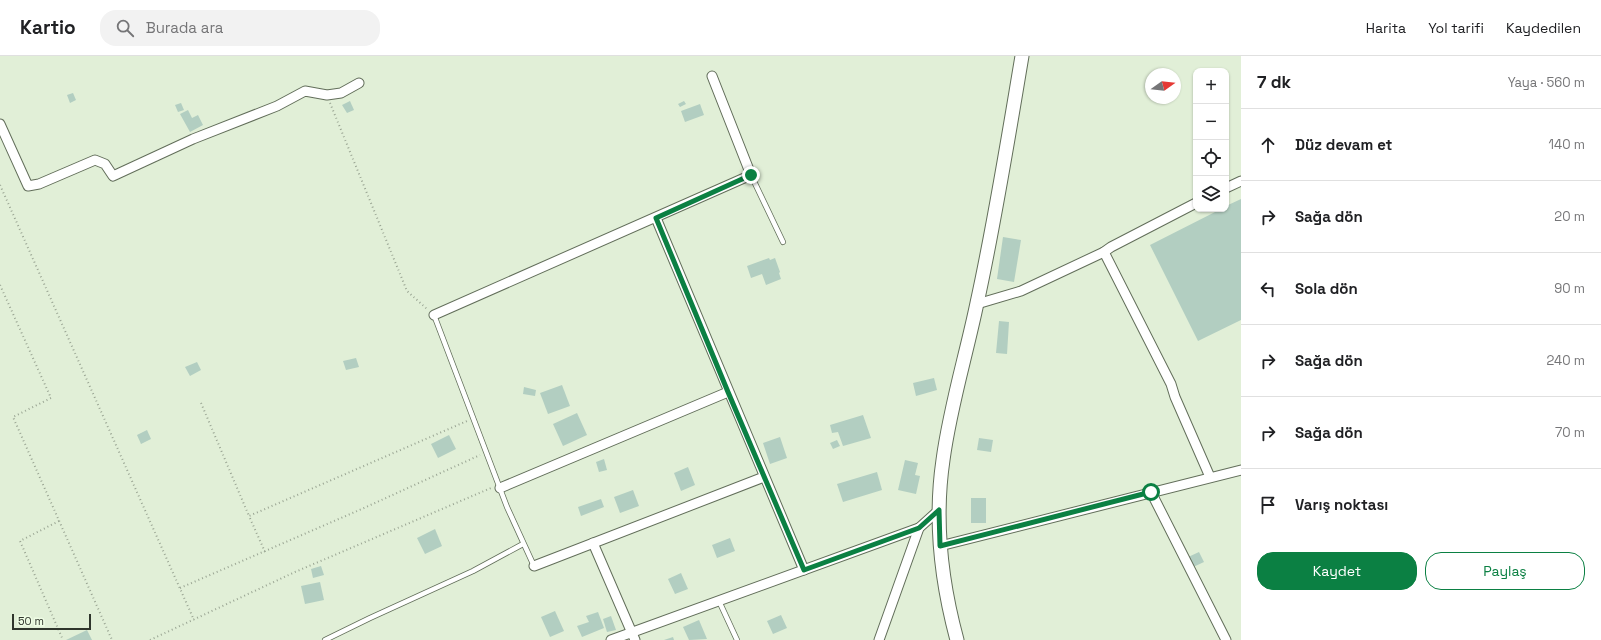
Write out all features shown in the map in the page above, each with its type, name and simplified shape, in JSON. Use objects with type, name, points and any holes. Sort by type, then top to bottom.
[{"type":"main road","points":[[958,640],[949,609],[940,546],[939,510],[942,461],[948,427],[977,304],[1000,187],[1022,56]]},
{"type":"street","points":[[434,315],[751,175],[712,76]]},
{"type":"street","points":[[0,124],[28,186],[39,184],[95,160],[105,164],[113,176],[193,139],[277,106],[304,91],[327,95],[341,93],[359,83]]},
{"type":"street","points":[[1229,187],[1241,181]]},
{"type":"street","points":[[977,304],[1021,291],[1104,252],[1193,205]]},
{"type":"street","points":[[656,218],[804,570]]},
{"type":"street","points":[[1104,252],[1171,384],[1175,398],[1210,478]]},
{"type":"street","points":[[500,486],[728,392]]},
{"type":"street","points":[[940,546],[1241,470]]},
{"type":"street","points":[[534,566],[764,477]]},
{"type":"street","points":[[1151,492],[1226,640]]},
{"type":"street","points":[[611,640],[633,636],[719,601],[919,528],[939,510]]},
{"type":"street","points":[[879,640],[919,528]]},
{"type":"street","points":[[593,543],[633,636]]},
{"type":"lane","points":[[751,175],[783,242]]},
{"type":"lane","points":[[434,315],[523,544],[534,566]]},
{"type":"lane","points":[[325,640],[473,571],[523,544]]},
{"type":"lane","points":[[719,601],[737,640]]},
{"type":"path","points":[[327,95],[407,291],[434,315]]},
{"type":"path","points":[[0,185],[194,620]]},
{"type":"path","points":[[0,285],[51,398],[13,417],[112,640]]},
{"type":"path","points":[[201,403],[248,516],[265,552]]},
{"type":"path","points":[[248,516],[474,418]]},
{"type":"path","points":[[180,588],[265,552],[487,452]]},
{"type":"path","points":[[150,640],[157,639],[294,572],[500,486]]},
{"type":"path","points":[[59,520],[20,541],[63,640]]},
{"type":"building","points":[[73,93],[76,100],[70,103],[67,95]]},
{"type":"building","points":[[350,101],[354,110],[347,113],[342,105]]},
{"type":"building","points":[[684,101],[686,104],[680,107],[678,104]]},
{"type":"building","points":[[181,103],[184,110],[178,112],[175,105]]},
{"type":"building","points":[[700,104],[704,115],[685,122],[681,111]]},
{"type":"building","points":[[188,110],[192,118],[198,115],[203,125],[190,132],[180,114]]},
{"type":"building","points":[[1241,199],[1241,320],[1198,341],[1150,245],[1215,212],[1229,212],[1229,205]]},
{"type":"building","points":[[1003,237],[1021,240],[1014,282],[997,279]]},
{"type":"building","points":[[769,258],[770,260],[775,258],[781,279],[766,285],[762,274],[751,278],[747,266]]},
{"type":"building","points":[[999,321],[1009,322],[1007,354],[996,353]]},
{"type":"building","points":[[356,358],[359,367],[346,370],[343,361]]},
{"type":"building","points":[[197,362],[201,370],[190,376],[185,367]]},
{"type":"building","points":[[934,378],[937,390],[916,396],[913,383]]},
{"type":"building","points":[[562,385],[570,406],[548,414],[540,393]]},
{"type":"building","points":[[524,387],[536,390],[535,396],[523,394]]},
{"type":"building","points":[[577,413],[587,435],[563,446],[553,424]]},
{"type":"building","points":[[863,415],[871,438],[843,446],[838,432],[832,433],[830,425]]},
{"type":"building","points":[[147,430],[151,439],[141,444],[137,435]]},
{"type":"building","points":[[449,435],[456,449],[438,458],[431,444]]},
{"type":"building","points":[[780,437],[787,458],[770,464],[763,443]]},
{"type":"building","points":[[979,438],[993,440],[991,452],[977,450]]},
{"type":"building","points":[[837,440],[840,446],[833,449],[830,443]]},
{"type":"building","points":[[604,459],[607,470],[599,472],[596,462]]},
{"type":"building","points":[[905,460],[918,463],[915,475],[920,476],[916,494],[898,490]]},
{"type":"building","points":[[688,467],[695,485],[681,491],[674,473]]},
{"type":"building","points":[[877,472],[882,490],[843,502],[837,484]]},
{"type":"building","points":[[633,490],[639,506],[620,513],[614,497]]},
{"type":"building","points":[[971,498],[986,498],[986,523],[971,523]]},
{"type":"building","points":[[601,499],[604,507],[581,516],[578,507]]},
{"type":"building","points":[[435,529],[442,546],[425,554],[417,538]]},
{"type":"building","points":[[730,538],[735,551],[717,558],[712,545]]},
{"type":"building","points":[[1199,552],[1204,562],[1191,568],[1186,558]]},
{"type":"building","points":[[321,566],[324,575],[313,578],[311,569]]},
{"type":"building","points":[[681,573],[688,589],[675,594],[668,579]]},
{"type":"building","points":[[320,582],[324,600],[305,604],[301,586]]},
{"type":"building","points":[[555,611],[564,631],[550,637],[541,617]]},
{"type":"building","points":[[598,612],[604,628],[582,637],[577,626],[589,622],[586,616]]},
{"type":"building","points":[[781,615],[787,628],[773,634],[767,621]]},
{"type":"building","points":[[611,616],[616,630],[607,632],[603,619]]},
{"type":"building","points":[[699,620],[707,639],[689,640],[683,627]]},
{"type":"building","points":[[87,630],[92,640],[66,640]]},
{"type":"building","points":[[673,637],[674,640],[664,640]]},
{"type":"route","points":[[751,175],[656,218],[804,570],[919,528],[939,510],[940,546],[1151,492]]}]
